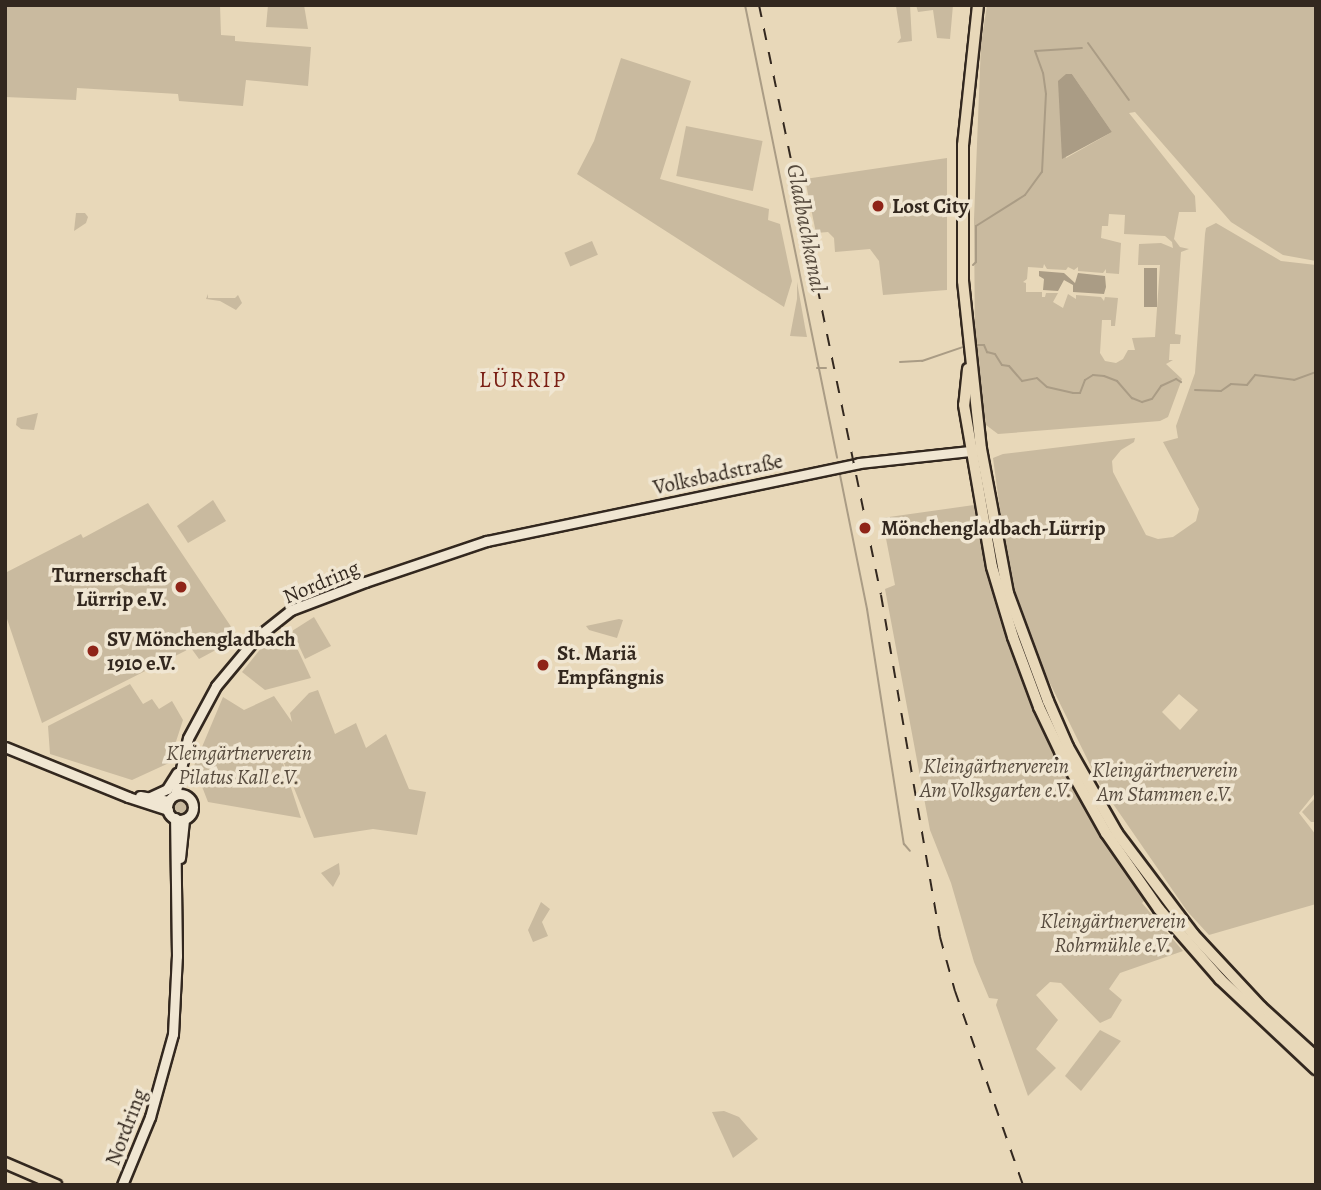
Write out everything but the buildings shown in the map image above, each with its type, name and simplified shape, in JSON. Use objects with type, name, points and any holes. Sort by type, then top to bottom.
[{"type":"main road","points":[[978,5],[964,145],[962,222],[968,346],[976,450],[992,567],[1013,637],[1039,707],[1084,796],[1129,868],[1186,942],[1255,1014],[1316,1069]]},
{"type":"main road","points":[[976,450],[1008,593],[1048,701],[1092,791],[1146,875],[1193,934],[1261,1007],[1316,1057]]},
{"type":"main road","name":"Volksbadstraße","points":[[465,549],[487,541],[614,513],[857,463],[976,450]]},
{"type":"main road","name":"Nordring","points":[[174,800],[182,758],[196,722],[216,686],[234,661],[257,637],[291,610],[465,549]]},
{"type":"main road","name":"Nordring","points":[[174,800],[186,766],[196,722]]},
{"type":"main road","points":[[5,747],[111,789],[147,798],[174,800]]},
{"type":"main road","points":[[147,798],[170,786],[182,758]]},
{"type":"main road","points":[[111,789],[174,800]]},
{"type":"main road","points":[[174,800],[179,819]]},
{"type":"main road","name":"Nordring","points":[[122,1185],[150,1117],[173,1034],[179,819],[190,815],[193,807],[174,800]]},
{"type":"main road","points":[[5,1163],[56,1185]]},
{"type":"green space","points":[[5,5],[220,5],[221,35],[235,36],[235,41],[311,47],[308,86],[246,80],[243,106],[179,101],[178,94],[77,88],[76,100],[5,97]]},
{"type":"green space","points":[[268,5],[304,5],[308,29],[266,27]]},
{"type":"green space","points":[[910,5],[912,41],[897,43],[901,38],[896,6]]},
{"type":"green space","points":[[916,5],[953,5],[950,39],[937,38],[933,10],[918,12]]},
{"type":"green space","points":[[987,5],[1316,5],[1316,261],[1283,255],[1231,222],[1135,112],[1129,113],[1195,196],[1196,212],[1179,212],[1174,239],[1180,247],[1189,249],[1181,252],[1175,334],[1181,335],[1180,344],[1170,344],[1169,360],[1173,360],[1166,364],[1182,379],[1168,417],[1160,421],[998,434],[986,425],[975,345],[974,219],[981,44]],"holes":[[[1072,74],[1112,132],[1066,158]],[[1109,214],[1125,215],[1124,234],[1165,236],[1172,242],[1173,248],[1161,243],[1139,244],[1138,265],[1160,265],[1155,337],[1132,338],[1135,350],[1128,350],[1123,359],[1116,363],[1105,361],[1100,353],[1102,320],[1111,320],[1111,326],[1115,326],[1118,298],[1105,297],[1104,301],[1101,297],[1076,295],[1076,299],[1068,294],[1063,308],[1053,302],[1058,293],[1046,293],[1045,297],[1042,297],[1042,292],[1026,292],[1026,283],[1023,282],[1027,279],[1028,267],[1043,268],[1044,264],[1047,269],[1066,270],[1068,267],[1074,270],[1078,267],[1078,271],[1103,273],[1106,269],[1106,273],[1119,274],[1121,243],[1101,238],[1102,226],[1108,226]]]},
{"type":"green space","points":[[621,58],[691,81],[660,179],[769,209],[768,220],[780,224],[792,281],[784,307],[577,174],[594,141]]},
{"type":"green space","points":[[686,126],[763,141],[753,191],[676,176]]},
{"type":"green space","name":"Lost City","points":[[947,158],[947,290],[883,295],[879,261],[870,249],[835,252],[834,238],[828,232],[816,233],[805,179]]},
{"type":"green space","points":[[76,213],[85,213],[88,217],[86,223],[74,231]]},
{"type":"green space","name":"Kleingärtnerverein Am Stammen e.V.","points":[[1216,223],[1281,261],[1316,265],[1316,792],[1299,813],[1316,835],[1316,904],[1209,935],[1187,911],[1100,785],[1041,665],[1008,570],[993,458],[1003,454],[1135,438],[1134,442],[1121,450],[1112,461],[1113,472],[1146,535],[1158,539],[1173,537],[1196,521],[1199,509],[1163,442],[1178,438],[1176,426],[1195,373],[1206,228]],"holes":[[[1179,694],[1198,710],[1180,730],[1162,712]]]},
{"type":"green space","points":[[592,241],[598,255],[570,267],[564,253]]},
{"type":"green space","points":[[797,282],[807,337],[790,336],[797,299]]},
{"type":"green space","points":[[208,294],[208,298],[235,298],[238,295],[242,303],[236,310],[220,301],[206,299]]},
{"type":"green space","points":[[38,413],[34,430],[21,429],[16,425],[17,418]]},
{"type":"green space","points":[[213,500],[226,521],[188,543],[177,526]]},
{"type":"green space","points":[[148,503],[236,634],[227,644],[199,659],[191,648],[42,723],[5,613],[5,573],[81,534],[83,538]]},
{"type":"green space","points":[[974,505],[1000,620],[1029,698],[1063,771],[1145,900],[1142,903],[1183,951],[1120,973],[1109,989],[1122,1000],[1111,1018],[1100,1023],[1061,983],[1050,982],[1036,995],[1058,1020],[1036,1049],[1056,1068],[1028,1096],[996,1005],[998,999],[989,998],[974,962],[951,883],[930,830],[885,589],[895,585],[882,518]]},
{"type":"green space","points":[[314,617],[331,646],[305,659],[292,631]]},
{"type":"green space","points":[[623,620],[617,638],[589,630],[586,626]]},
{"type":"green space","name":"Kleingärtnerverein Pilatus Kall e.V.","points":[[288,629],[311,678],[265,690],[242,672],[262,647]]},
{"type":"green space","points":[[130,684],[143,704],[152,699],[159,709],[172,701],[183,720],[169,763],[132,780],[50,754],[48,726]]},
{"type":"green space","points":[[318,690],[335,734],[356,723],[366,748],[386,734],[409,789],[426,792],[417,835],[373,829],[314,838],[278,748],[301,818],[208,802],[194,766],[223,697],[244,710],[274,696],[292,722],[290,713],[309,693]]},
{"type":"green space","points":[[1316,797],[1316,822],[1311,822],[1302,812]]},
{"type":"green space","points":[[180,798],[186,801],[189,807],[186,813],[180,816],[174,813],[171,807],[174,801]]},
{"type":"green space","points":[[339,863],[340,874],[333,887],[321,873]]},
{"type":"green space","points":[[541,902],[550,909],[542,922],[548,936],[533,942],[528,930]]},
{"type":"green space","points":[[1100,1030],[1121,1041],[1081,1091],[1065,1076]]},
{"type":"green space","points":[[724,1111],[739,1117],[758,1139],[733,1158],[712,1112]]},
{"type":"shaded area","points":[[1066,74],[1072,74],[1112,132],[1062,159],[1058,81]]},
{"type":"shaded area","points":[[1144,268],[1157,268],[1157,307],[1144,307]]},
{"type":"shaded area","points":[[1039,271],[1064,273],[1075,283],[1078,273],[1105,276],[1104,294],[1073,292],[1073,285],[1064,280],[1058,291],[1043,290],[1044,279],[1039,276]]},
{"type":"waterway","name":"Gladbachkanal","points":[[745,5],[837,458]]},
{"type":"waterway","points":[[1088,43],[1129,100]]},
{"type":"waterway","points":[[973,265],[976,262],[976,226],[1025,195],[1042,172],[1046,94],[1043,73],[1035,51],[1082,48]]},
{"type":"waterway","points":[[975,345],[984,345],[987,352],[995,354],[1002,365],[1009,366],[1022,381],[1037,378],[1047,387],[1073,393],[1080,393],[1085,380],[1093,375],[1104,376],[1117,381],[1132,398],[1142,402],[1152,399],[1161,386],[1176,379],[1181,382]]},
{"type":"waterway","points":[[900,362],[922,361],[966,346]]},
{"type":"waterway","name":"Gladbachkanal","points":[[817,368],[826,368]]},
{"type":"waterway","points":[[1195,390],[1221,391],[1231,384],[1247,385],[1255,375],[1294,380],[1316,372]]},
{"type":"waterway","name":"Gladbachkanal","points":[[840,475],[867,609],[904,844],[910,851]]},
{"type":"railway","points":[[759,5],[881,595],[940,937],[955,991],[1023,1185]]},
{"type":"place","name":"Lost City","points":[[878,206]]},
{"type":"place","name":"Mönchengladbach-Lürrip","points":[[865,528]]},
{"type":"place","name":"Turnerschaft Lürrip e.V.","points":[[181,587]]},
{"type":"place","name":"SV Mönchengladbach 1910 e.V.","points":[[93,651]]},
{"type":"place","name":"St. Mariä Empfängnis","points":[[543,665]]},
{"type":"district","name":"LÜRRIP","points":[[523,380]]},
{"type":"park label","name":"Kleingärtnerverein Am Volksgarten e.V.","points":[[996,778]]},
{"type":"park label","name":"Kleingärtnerverein Rohrmühle e.V.","points":[[1113,933]]}]
